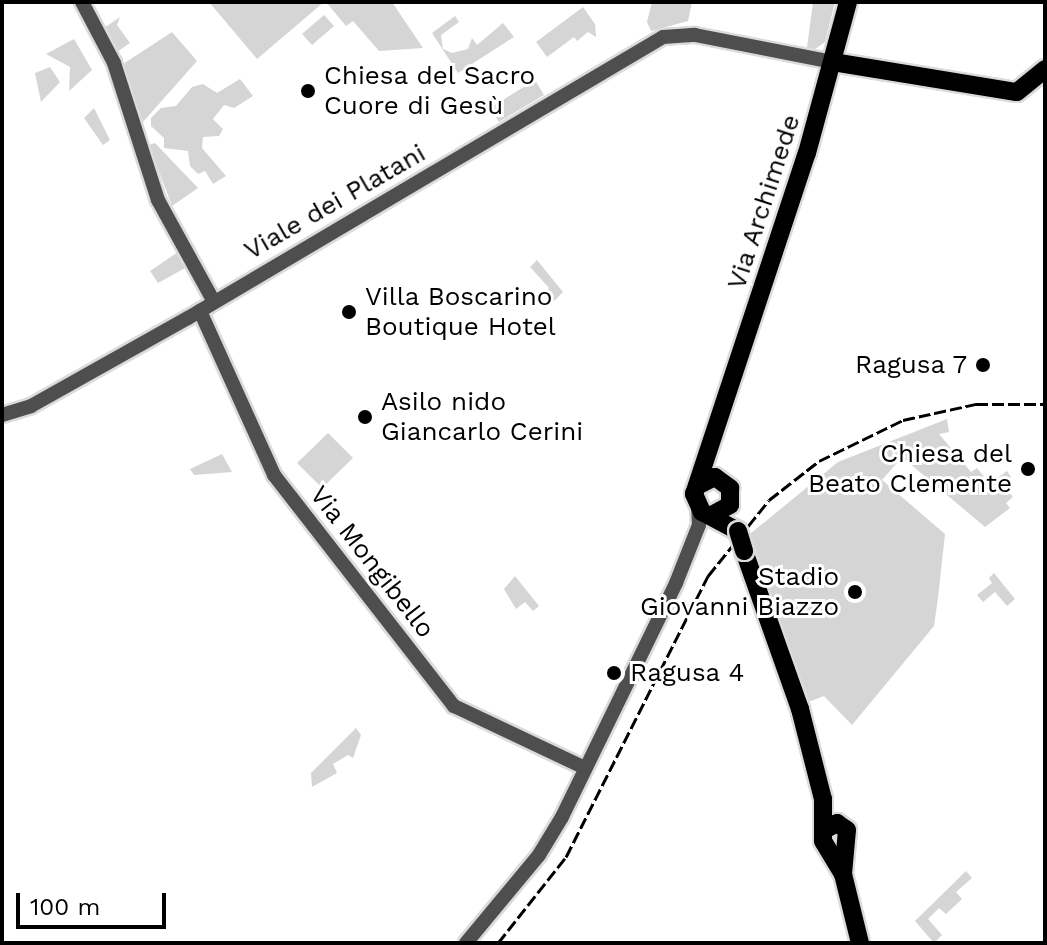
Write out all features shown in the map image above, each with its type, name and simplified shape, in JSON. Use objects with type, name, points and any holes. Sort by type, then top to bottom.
[{"type":"main road","name":"Via Archimede","points":[[697,486],[724,416],[833,62],[848,2]]},
{"type":"main road","points":[[833,62],[1017,92],[1045,69]]},
{"type":"main road","name":"Via Archimede","points":[[719,478],[724,416]]},
{"type":"main road","points":[[717,511],[730,488],[719,478],[705,479],[697,486],[717,511],[738,531],[800,709],[829,832],[860,943]]},
{"type":"main road","points":[[829,832],[837,849],[847,843],[843,874]]},
{"type":"street","points":[[82,2],[114,63],[158,200],[214,302]]},
{"type":"street","name":"Viale dei Platani","points":[[2,415],[31,406],[200,311],[663,37],[695,35],[833,62]]},
{"type":"street","name":"Via Mongibello","points":[[200,311],[274,475],[454,706],[585,768]]},
{"type":"street","points":[[676,583],[699,525],[717,511]]},
{"type":"street","points":[[466,943],[539,855],[676,583],[717,511]]},
{"type":"shaded area","points":[[209,2],[324,2],[257,59]]},
{"type":"shaded area","points":[[326,2],[392,2],[423,48],[379,51],[353,21],[346,26]]},
{"type":"shaded area","points":[[652,2],[692,2],[688,21],[651,31],[647,22]]},
{"type":"shaded area","points":[[813,2],[835,2],[825,42],[815,49],[807,48]]},
{"type":"shaded area","points":[[583,7],[595,24],[596,37],[588,32],[577,41],[574,37],[547,57],[536,42]]},
{"type":"shaded area","points":[[324,15],[334,26],[312,45],[302,34]]},
{"type":"shaded area","points":[[455,16],[459,22],[441,35],[443,49],[452,53],[468,49],[472,38],[477,45],[503,23],[514,37],[458,73],[432,33]]},
{"type":"shaded area","points":[[120,17],[117,25],[130,43],[117,52],[104,28]]},
{"type":"shaded area","points":[[172,32],[197,61],[143,122],[123,64]]},
{"type":"shaded area","points":[[74,39],[92,70],[69,91],[70,67],[46,54]]},
{"type":"shaded area","points":[[50,67],[60,82],[41,102],[35,73]]},
{"type":"shaded area","points":[[240,79],[253,96],[234,108],[224,105],[213,119],[223,129],[219,136],[203,137],[202,148],[226,176],[213,184],[205,171],[198,174],[190,166],[188,151],[164,148],[164,138],[151,126],[151,118],[161,108],[176,106],[192,87],[203,84],[217,93]]},
{"type":"shaded area","points":[[535,80],[544,95],[499,122],[490,108]]},
{"type":"shaded area","points":[[94,108],[110,140],[103,145],[84,118]]},
{"type":"shaded area","points":[[155,143],[198,188],[172,206],[149,145]]},
{"type":"shaded area","points":[[178,252],[187,267],[158,283],[150,271]]},
{"type":"shaded area","points":[[537,260],[563,292],[552,303],[544,294],[549,288],[530,267]]},
{"type":"shaded area","name":"Stadio Giovanni Biazzo","points":[[947,419],[949,432],[939,434],[971,472],[977,468],[990,484],[1007,471],[1011,477],[1004,486],[1013,497],[1006,503],[1010,508],[985,527],[902,457],[882,480],[945,534],[938,598],[934,626],[852,725],[824,696],[808,702],[750,534],[838,462]]},
{"type":"shaded area","points":[[328,433],[353,458],[322,488],[297,463]]},
{"type":"shaded area","points":[[222,454],[232,472],[194,475],[190,469]]},
{"type":"shaded area","points":[[994,573],[1015,599],[1007,606],[995,592],[983,602],[977,595],[992,583],[989,578]]},
{"type":"shaded area","points":[[515,576],[539,606],[533,611],[525,602],[516,609],[504,589]]},
{"type":"shaded area","points":[[356,728],[361,735],[353,758],[348,755],[333,764],[337,773],[312,787],[311,773]]},
{"type":"shaded area","points":[[966,871],[972,878],[956,892],[962,899],[946,914],[939,908],[928,919],[942,935],[934,943],[915,921]]},
{"type":"railway","points":[[498,943],[566,857],[708,576],[769,500],[819,461],[903,420],[976,404],[1045,404]]},
{"type":"place","name":"Chiesa del Sacro Cuore di Gesù","points":[[308,91]]},
{"type":"place","name":"Villa Boscarino Boutique Hotel","points":[[349,312]]},
{"type":"place","name":"Ragusa 7","points":[[983,365]]},
{"type":"place","name":"Asilo nido Giancarlo Cerini","points":[[365,417]]},
{"type":"place","name":"Chiesa del Beato Clemente","points":[[1028,469]]},
{"type":"place","name":"Stadio Giovanni Biazzo","points":[[855,592]]},
{"type":"place","name":"Ragusa 4","points":[[614,673]]}]
